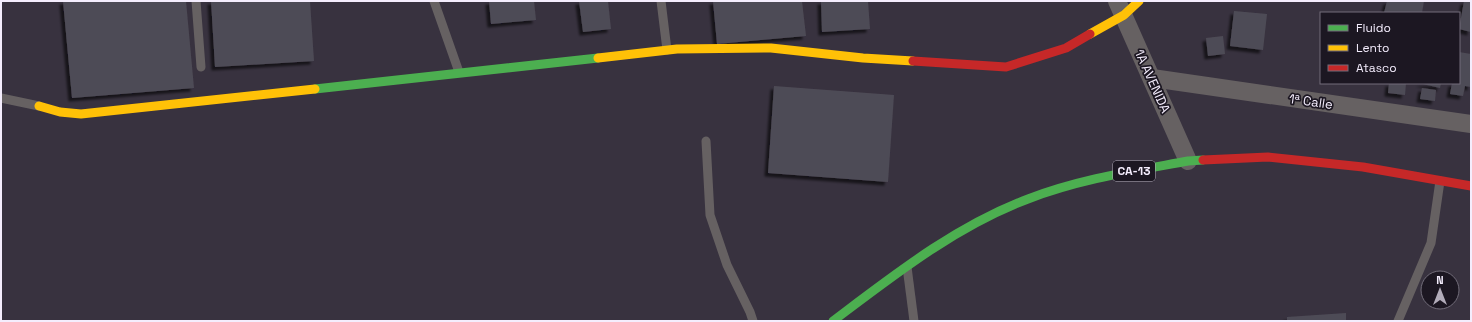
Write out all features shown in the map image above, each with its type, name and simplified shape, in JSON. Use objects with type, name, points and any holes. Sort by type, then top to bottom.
[{"type":"street","points":[[39,106],[60,112],[81,114],[667,50],[771,48],[863,58],[1006,67],[1066,48],[1120,8],[1139,1]]},
{"type":"street","name":"1A AVENIDA","points":[[1120,8],[1188,161]]},
{"type":"street","name":"1ª Calle","points":[[1152,78],[1471,124]]},
{"type":"street","name":"CA-13","points":[[833,321],[907,266],[974,224],[1028,199],[1087,180],[1188,161],[1268,157],[1363,167],[1471,186]]},
{"type":"lane","points":[[196,1],[201,67]]},
{"type":"lane","points":[[434,1],[459,72]]},
{"type":"lane","points":[[661,1],[667,50]]},
{"type":"lane","points":[[1,98],[39,106]]},
{"type":"lane","points":[[706,141],[710,215],[727,265],[753,321]]},
{"type":"lane","points":[[1398,321],[1431,243],[1440,181]]},
{"type":"lane","points":[[907,266],[914,321]]},
{"type":"building","points":[[63,1],[186,1],[194,88],[72,98]]},
{"type":"building","points":[[211,1],[310,1],[314,61],[215,67]]},
{"type":"building","points":[[489,1],[534,1],[536,20],[491,24]]},
{"type":"building","points":[[579,1],[608,1],[611,29],[583,32]]},
{"type":"building","points":[[713,1],[802,1],[806,36],[717,44]]},
{"type":"building","points":[[821,1],[868,1],[870,29],[822,32]]},
{"type":"building","points":[[1387,1],[1424,1],[1422,12],[1384,12]]},
{"type":"building","points":[[1464,1],[1471,1],[1471,32],[1460,29]]},
{"type":"building","points":[[1234,11],[1267,14],[1263,50],[1230,46]]},
{"type":"building","points":[[1223,36],[1225,54],[1208,56],[1206,38]]},
{"type":"building","points":[[1460,52],[1471,54],[1471,87],[1465,86],[1463,96],[1450,94],[1452,84],[1460,84]]},
{"type":"building","points":[[1389,84],[1406,84],[1405,95],[1388,93]]},
{"type":"building","points":[[1423,84],[1441,84],[1440,88]]},
{"type":"building","points":[[774,86],[894,95],[888,182],[768,173]]},
{"type":"building","points":[[1422,88],[1436,90],[1435,101],[1420,99]]},
{"type":"building","points":[[1346,313],[1346,321],[1287,321],[1287,317]]},
{"type":"traffic: fast","points":[[315,89],[598,58]]},
{"type":"traffic: fast","points":[[833,321],[926,253],[951,237],[1001,210],[1048,192],[1087,181],[1127,172],[1188,161],[1203,160]]},
{"type":"traffic: slow","points":[[1090,34],[1124,15],[1139,1]]},
{"type":"traffic: slow","points":[[598,58],[677,49],[771,48],[863,58],[913,61]]},
{"type":"traffic: slow","points":[[39,106],[60,112],[81,114],[315,89]]},
{"type":"traffic: jam","points":[[913,61],[1006,67],[1066,48],[1090,34]]},
{"type":"traffic: jam","points":[[1203,160],[1268,157],[1363,167],[1471,186]]}]
